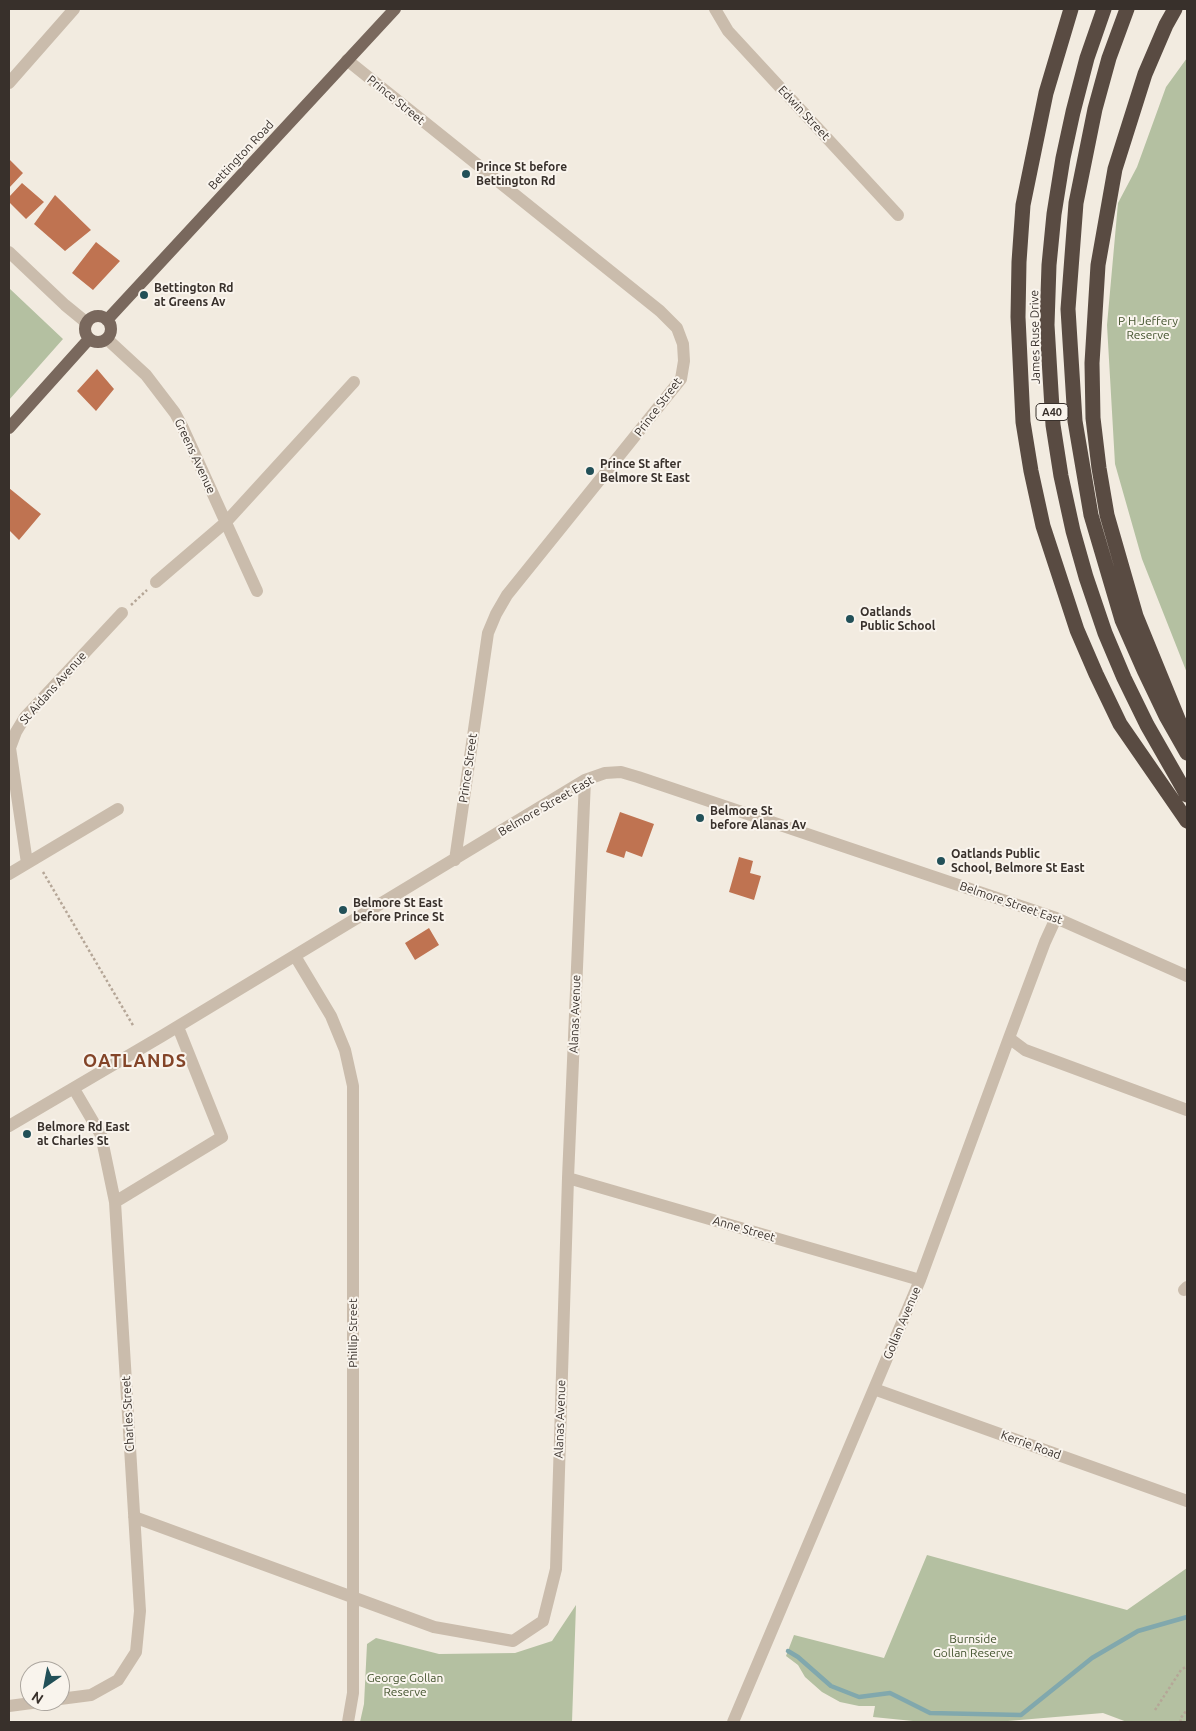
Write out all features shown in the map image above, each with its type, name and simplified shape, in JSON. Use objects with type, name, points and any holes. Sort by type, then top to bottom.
[{"type":"highway","points":[[1071,9],[1046,94],[1023,205],[1018,317],[1023,422],[1043,526],[1081,639],[1120,724],[1187,821]]},
{"type":"highway","name":"James Ruse Drive","points":[[1104,9],[1087,58],[1073,112],[1054,214],[1049,265],[1047,325],[1053,425],[1061,476],[1073,530],[1086,578],[1105,633],[1147,725],[1187,795]]},
{"type":"highway","name":"A40","points":[[1127,9],[1109,58],[1094,109],[1076,203],[1068,309],[1075,421],[1091,515],[1122,620],[1148,678],[1187,753]]},
{"type":"highway","points":[[1175,9],[1145,74],[1115,170],[1098,265],[1092,363],[1093,418],[1107,515],[1136,616],[1187,742]]},
{"type":"main road","name":"Bettington Road","points":[[108,320],[395,9]]},
{"type":"main road","points":[[95,316],[99,316],[108,320],[112,329],[107,339],[98,342],[89,339],[85,332],[87,323],[95,316]]},
{"type":"main road","points":[[9,428],[89,339]]},
{"type":"street","points":[[9,83],[74,9]]},
{"type":"street","name":"Edwin Street","points":[[715,9],[728,31],[898,215]]},
{"type":"street","name":"Prince Street","points":[[347,60],[660,311],[677,328],[683,344],[684,361],[681,379],[507,595],[496,614],[488,633],[455,860]]},
{"type":"street","points":[[9,252],[87,323]]},
{"type":"street","name":"Greens Avenue","points":[[107,339],[146,375],[175,413],[257,591]]},
{"type":"street","points":[[156,582],[226,522],[354,382]]},
{"type":"street","name":"St Aidans Avenue","points":[[28,863],[10,748],[16,732],[25,717],[122,613]]},
{"type":"street","name":"Belmore Street East","points":[[9,1126],[178,1027],[585,780],[605,773],[621,772],[1056,918],[1187,976]]},
{"type":"street","name":"Alanas Avenue","points":[[134,1517],[434,1627],[513,1641],[543,1621],[556,1569],[568,1178],[585,780]]},
{"type":"street","points":[[9,874],[118,809]]},
{"type":"street","name":"Gollan Avenue","points":[[733,1722],[920,1280],[1044,942],[1056,918]]},
{"type":"street","name":"Phillip Street","points":[[295,956],[331,1016],[345,1050],[353,1086],[353,1693],[348,1722]]},
{"type":"street","points":[[115,1202],[222,1137],[178,1027]]},
{"type":"street","points":[[1009,1038],[1025,1050],[1187,1110]]},
{"type":"street","name":"Charles Street","points":[[70,1698],[91,1695],[118,1680],[136,1652],[140,1611],[115,1202],[101,1135],[74,1089]]},
{"type":"street","name":"Anne Street","points":[[568,1178],[920,1280]]},
{"type":"street","name":"Kerrie Road","points":[[874,1389],[1187,1501]]},
{"type":"path","points":[[122,613],[156,582]]},
{"type":"path","points":[[43,872],[134,1027]]},
{"type":"path","points":[[1155,1710],[1181,1670],[1187,1666]]},
{"type":"path","points":[[1181,1722],[1180,1718],[1187,1710]]},
{"type":"green space","name":"P H Jeffery Reserve","points":[[1187,58],[1187,673],[1142,559],[1115,464],[1107,325],[1118,203],[1137,167],[1166,87]]},
{"type":"green space","points":[[9,288],[63,339],[9,400]]},
{"type":"green space","name":"Burnside Gollan Reserve","points":[[927,1555],[1127,1610],[1187,1568],[1187,1722],[1127,1722],[1103,1713],[996,1722],[923,1722],[873,1717],[875,1706],[859,1706],[840,1702],[822,1692],[805,1677],[798,1665],[786,1656],[794,1635],[884,1658]]},
{"type":"green space","name":"George Gollan Reserve","points":[[576,1605],[572,1722],[360,1722],[364,1704],[367,1644],[376,1638],[439,1654],[515,1653],[552,1641]]},
{"type":"building","points":[[9,159],[23,173],[9,188]]},
{"type":"building","points":[[22,183],[44,202],[26,219],[9,202],[9,197]]},
{"type":"building","points":[[55,195],[91,230],[65,251],[34,224]]},
{"type":"building","points":[[96,242],[120,261],[93,290],[72,273]]},
{"type":"building","points":[[97,369],[114,389],[96,411],[77,391]]},
{"type":"building","points":[[9,488],[41,514],[19,540],[9,530]]},
{"type":"building","points":[[620,812],[654,824],[642,857],[626,851],[624,858],[606,852]]},
{"type":"building","points":[[739,857],[753,861],[750,873],[761,876],[754,900],[729,892]]},
{"type":"building","points":[[429,928],[439,945],[415,960],[405,943]]},
{"type":"waterway","points":[[788,1651],[798,1657],[831,1686],[859,1697],[890,1693],[930,1713],[1021,1715],[1092,1658],[1138,1631],[1187,1617]]},
{"type":"place","name":"Prince St before Bettington Rd","points":[[466,174]]},
{"type":"place","name":"Bettington Rd at Greens Av","points":[[144,295]]},
{"type":"place","name":"Prince St after Belmore St East","points":[[590,471]]},
{"type":"place","name":"Oatlands Public School","points":[[850,619]]},
{"type":"place","name":"Belmore St before Alanas Av","points":[[700,818]]},
{"type":"place","name":"Oatlands Public School, Belmore St East","points":[[941,861]]},
{"type":"place","name":"Belmore St East before Prince St","points":[[343,910]]},
{"type":"place","name":"Belmore Rd East at Charles St","points":[[27,1134]]},
{"type":"district","name":"OATLANDS","points":[[135,1061]]}]
